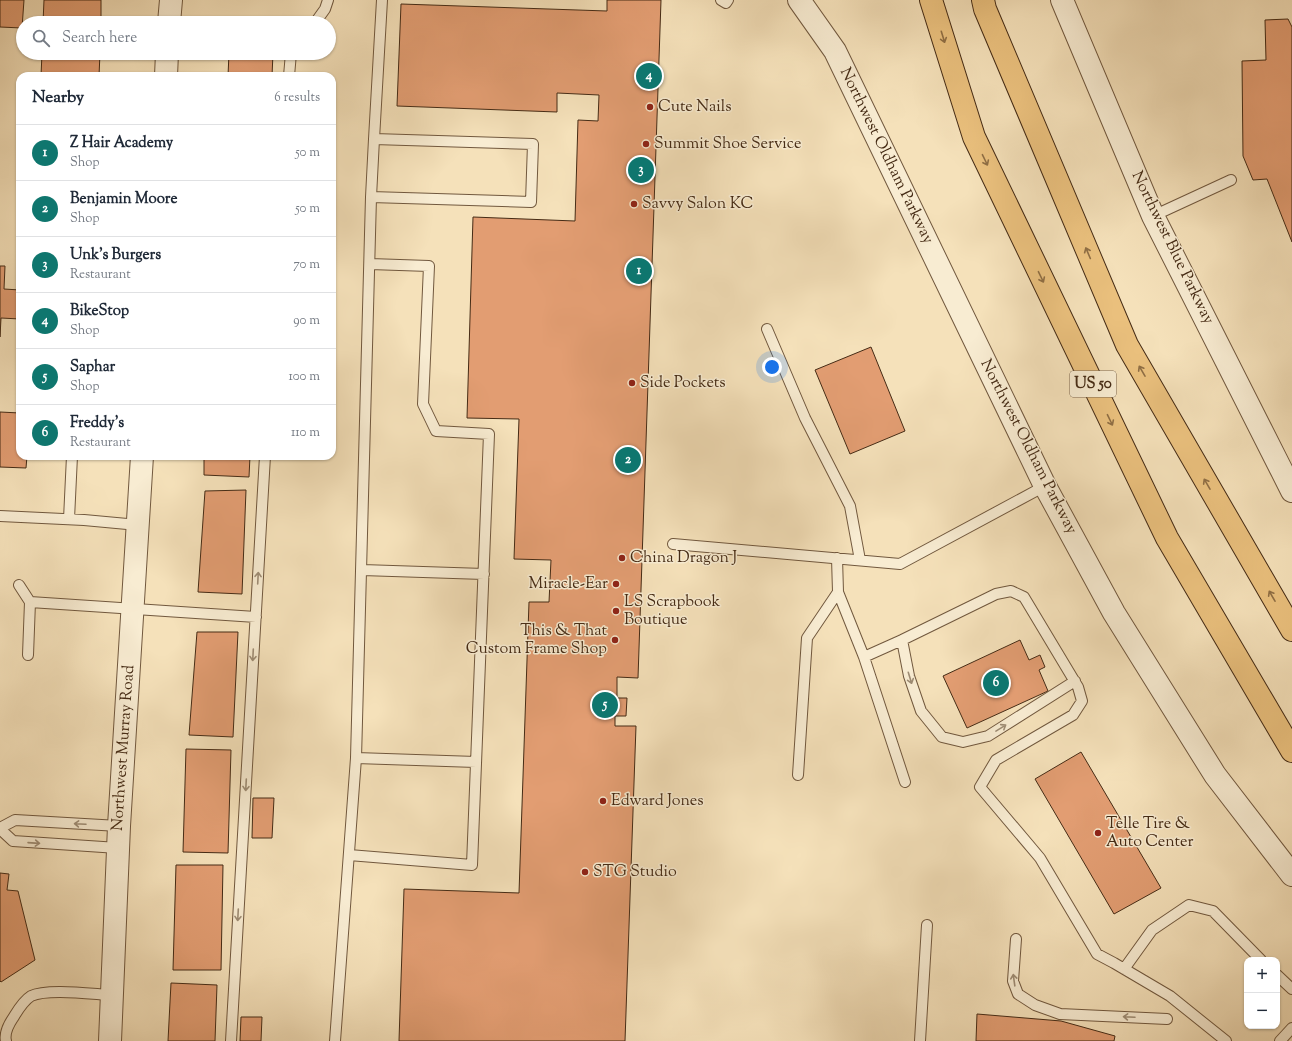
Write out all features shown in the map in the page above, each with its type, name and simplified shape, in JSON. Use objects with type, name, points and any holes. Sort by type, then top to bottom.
[{"type":"highway","name":"US 50","points":[[931,0],[974,137],[1167,538],[1292,750]]},
{"type":"highway","name":"US 50","points":[[982,0],[1127,346],[1292,630]]},
{"type":"street","points":[[170,16],[171,0]]},
{"type":"street","name":"Northwest Oldham Parkway","points":[[799,0],[835,51],[1045,486],[1114,612],[1215,775],[1292,875]]},
{"type":"street","name":"Northwest Blue Parkway","points":[[1062,0],[1153,216],[1292,491]]},
{"type":"street","points":[[166,72],[167,60]]},
{"type":"street","name":"Northwest Murray Road","points":[[110,1041],[119,826],[142,460]]},
{"type":"lane","points":[[320,16],[325,9],[328,0]]},
{"type":"lane","points":[[335,1041],[356,758],[371,197],[382,0]]},
{"type":"lane","points":[[721,0],[726,3],[728,0]]},
{"type":"lane","points":[[289,72],[290,60]]},
{"type":"lane","points":[[371,197],[531,202],[533,144],[374,139]]},
{"type":"lane","points":[[1153,216],[1231,180]]},
{"type":"lane","points":[[349,855],[472,865],[489,434],[436,431],[423,404],[429,266],[370,264]]},
{"type":"lane","points":[[767,328],[805,418],[850,506],[860,560]]},
{"type":"lane","points":[[69,519],[72,460]]},
{"type":"lane","points":[[231,1041],[265,460]]},
{"type":"lane","points":[[673,544],[900,564],[1045,486]]},
{"type":"lane","points":[[0,516],[69,519],[138,525]]},
{"type":"lane","points":[[837,558],[838,592],[864,657],[905,782]]},
{"type":"lane","points":[[362,570],[484,574]]},
{"type":"lane","points":[[19,586],[30,602],[28,655]]},
{"type":"lane","points":[[864,657],[996,594],[1011,591],[1024,597],[1075,681],[1082,701],[1073,715],[996,760],[980,787],[1040,858],[1097,954],[1170,996],[1226,1041]]},
{"type":"lane","points":[[798,774],[807,638],[838,592]]},
{"type":"lane","points":[[30,602],[256,617]]},
{"type":"lane","points":[[902,640],[909,676],[921,711],[942,737],[963,742],[988,736],[1075,681]]},
{"type":"lane","points":[[356,758],[476,762]]},
{"type":"lane","points":[[118,848],[13,841],[0,828],[15,820],[119,826]]},
{"type":"lane","points":[[1124,969],[1152,930],[1189,905],[1213,911],[1258,957]]},
{"type":"lane","points":[[920,1041],[927,925]]},
{"type":"lane","points":[[1016,939],[1013,981],[1018,994],[1035,1005],[1060,1014],[1168,1019]]},
{"type":"lane","points":[[1280,979],[1292,989]]},
{"type":"lane","points":[[6,1041],[5,1038],[9,1025],[20,1006],[31,996],[52,992],[112,995]]},
{"type":"lane","points":[[1280,1041],[1292,1028]]},
{"type":"building","points":[[0,0],[24,0],[23,16],[16,16],[16,28],[0,27]]},
{"type":"building","points":[[44,0],[101,0],[101,16],[43,16]]},
{"type":"building","points":[[607,0],[661,0],[638,678],[617,677],[617,698],[627,698],[626,716],[615,716],[615,726],[636,726],[625,1041],[399,1041],[404,889],[519,893],[529,602],[549,602],[551,560],[514,559],[519,419],[467,418],[473,217],[575,221],[578,120],[598,121],[599,95],[557,93],[557,112],[397,106],[401,4],[607,11]]},
{"type":"building","points":[[1288,19],[1292,27],[1292,242],[1267,179],[1253,180],[1243,156],[1242,61],[1266,60],[1265,20]]},
{"type":"building","points":[[42,60],[100,60],[99,72],[41,72]]},
{"type":"building","points":[[229,60],[273,60],[272,72],[228,72]]},
{"type":"building","points":[[0,266],[5,266],[4,289],[16,290],[16,319],[1,318],[0,337]]},
{"type":"building","points":[[871,347],[905,431],[850,454],[815,370]]},
{"type":"building","points":[[0,412],[16,413],[16,460],[27,460],[26,468],[0,467]]},
{"type":"building","points":[[204,460],[250,460],[249,477],[204,475]]},
{"type":"building","points":[[246,490],[242,594],[198,592],[205,491]]},
{"type":"building","points":[[197,632],[238,632],[233,737],[189,735]]},
{"type":"building","points":[[1020,640],[1029,660],[1040,655],[1045,667],[1039,670],[1048,691],[967,728],[943,676]]},
{"type":"building","points":[[186,749],[231,750],[228,853],[183,852]]},
{"type":"building","name":"Telle Tire & Auto Center","points":[[1081,752],[1161,888],[1114,914],[1035,779]]},
{"type":"building","points":[[253,798],[274,798],[272,838],[252,838]]},
{"type":"building","points":[[176,865],[223,865],[221,970],[173,970]]},
{"type":"building","points":[[0,873],[9,874],[7,890],[18,891],[35,960],[1,982],[0,981]]},
{"type":"building","points":[[171,983],[217,985],[215,1041],[168,1041]]},
{"type":"building","points":[[977,1014],[1061,1021],[1115,1036],[1114,1041],[976,1041]]},
{"type":"building","points":[[241,1017],[262,1017],[261,1041],[240,1041]]},
{"type":"place","name":"BikeStop","points":[[649,76]]},
{"type":"place","name":"Cute Nails","points":[[650,107]]},
{"type":"place","name":"Summit Shoe Service","points":[[646,144]]},
{"type":"place","name":"Unk's Burgers","points":[[641,170]]},
{"type":"place","name":"Savvy Salon KC","points":[[634,204]]},
{"type":"place","name":"Z Hair Academy","points":[[639,271]]},
{"type":"place","name":"Side Pockets","points":[[632,383]]},
{"type":"place","name":"Benjamin Moore","points":[[628,460]]},
{"type":"place","name":"China Dragon J","points":[[622,558]]},
{"type":"place","name":"Miracle-Ear","points":[[616,584]]},
{"type":"place","name":"LS Scrapbook Boutique","points":[[616,611]]},
{"type":"place","name":"This & That Custom Frame Shop","points":[[615,640]]},
{"type":"place","name":"Freddy's","points":[[996,683]]},
{"type":"place","name":"Saphar","points":[[605,705]]},
{"type":"place","name":"Edward Jones","points":[[603,801]]},
{"type":"place","name":"Telle Tire & Auto Center","points":[[1098,833]]},
{"type":"place","name":"STG Studio","points":[[585,872]]}]
